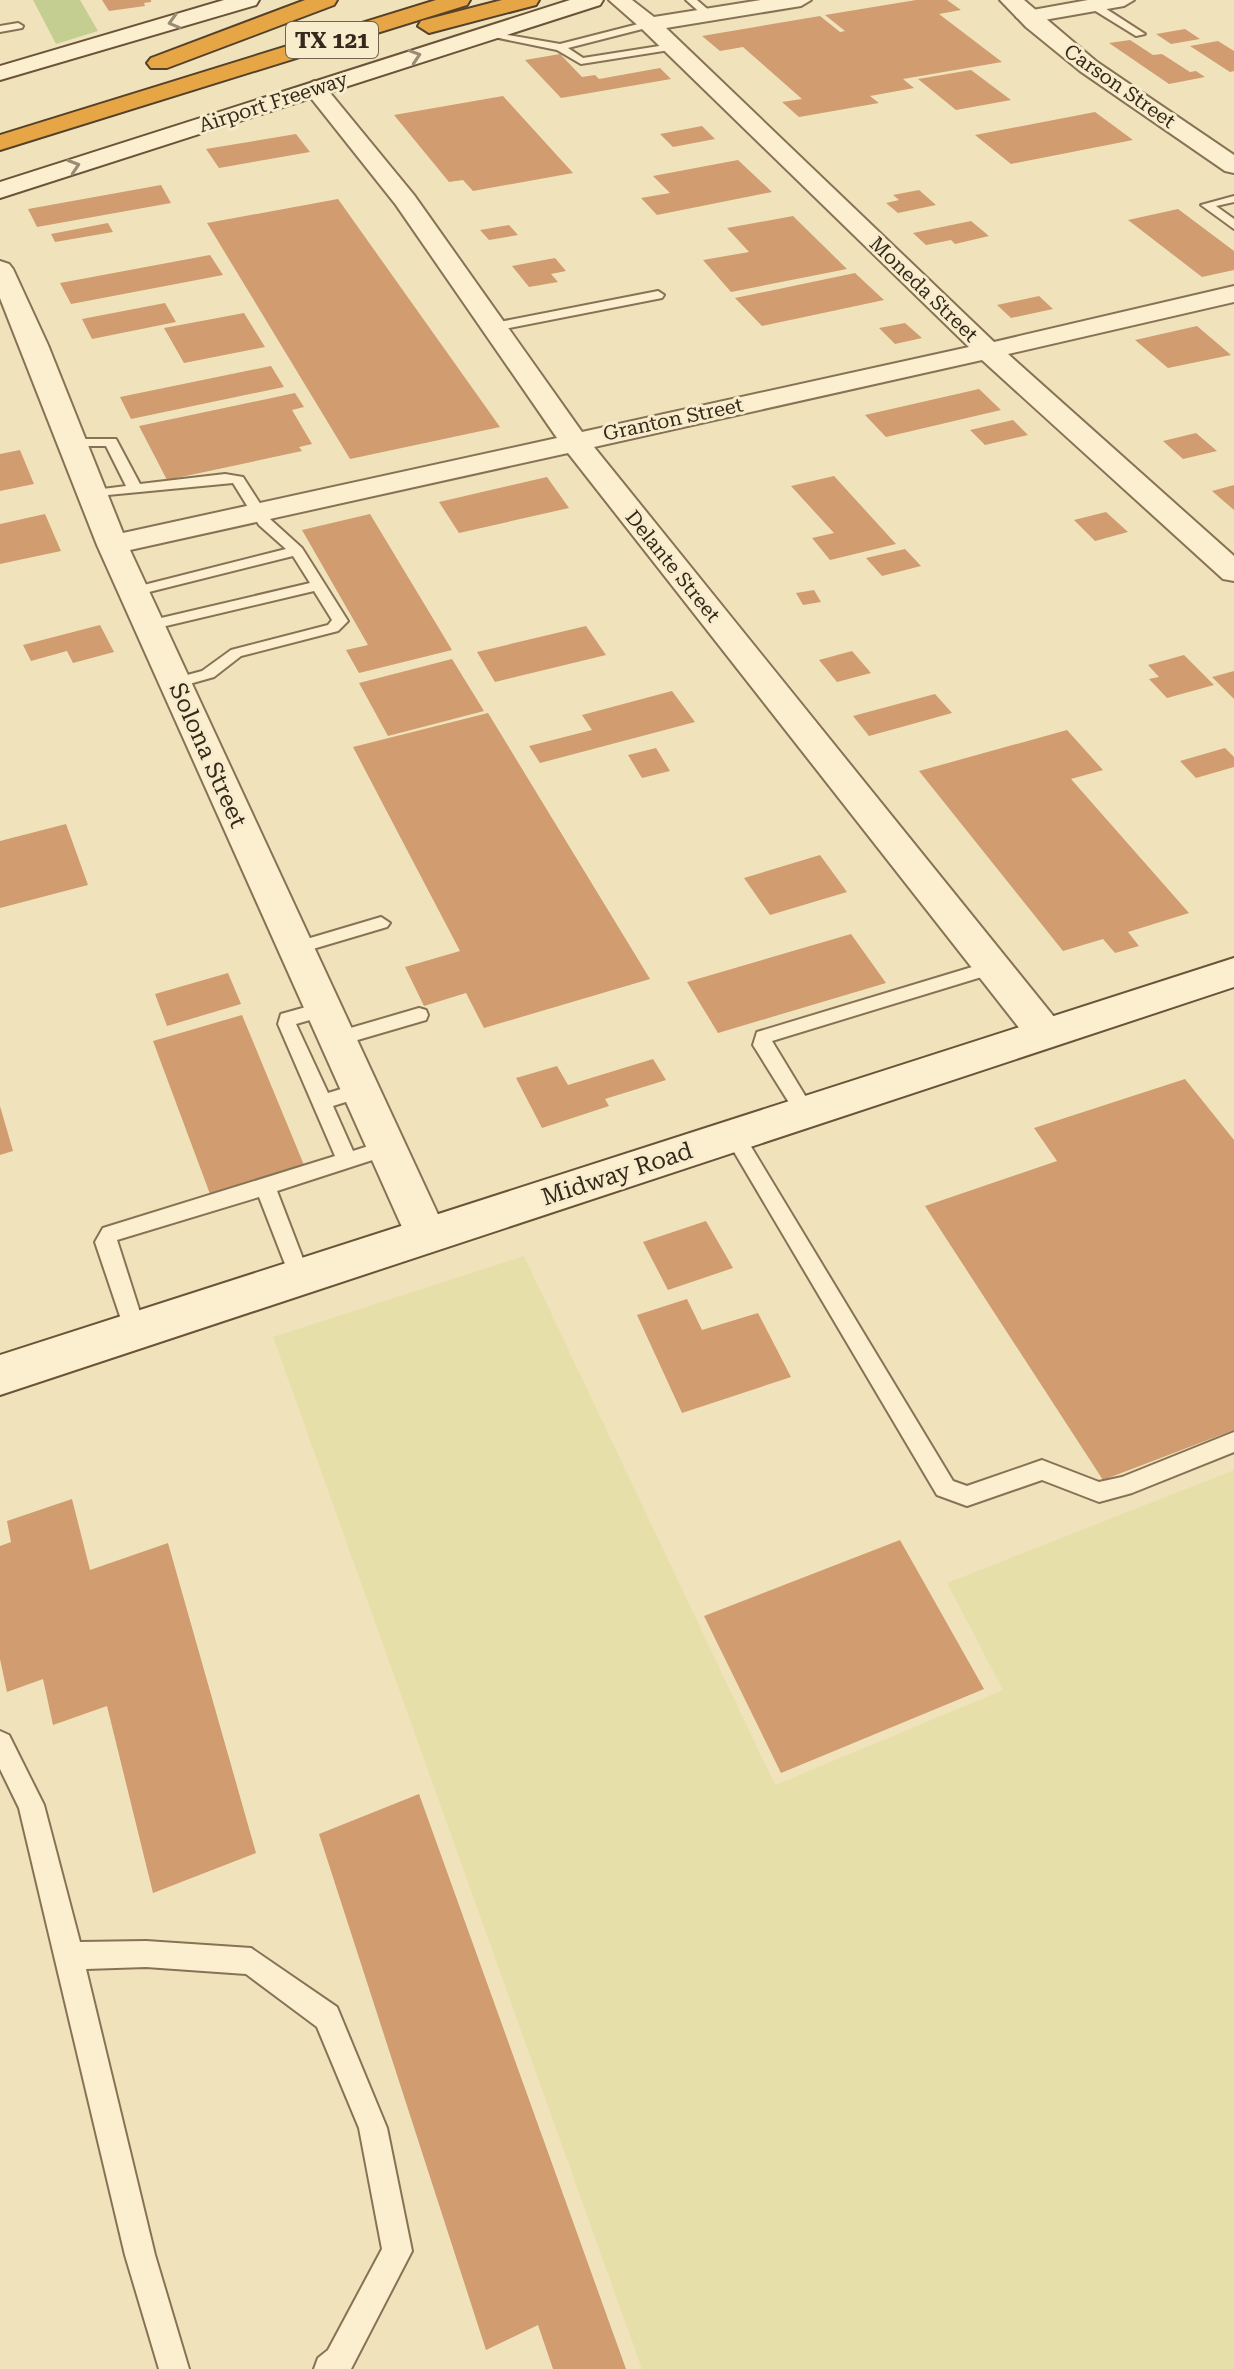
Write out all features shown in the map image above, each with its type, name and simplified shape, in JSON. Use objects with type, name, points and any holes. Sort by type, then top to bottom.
[{"type":"highway","name":"Airport Freeway","points":[[0,143],[459,0]]},
{"type":"highway","points":[[204,78],[271,68],[528,0]]},
{"type":"highway","name":"TX 121","points":[[130,72],[334,4]]},
{"type":"main road","points":[[0,73],[248,0]]},
{"type":"main road","name":"Airport Freeway","points":[[0,190],[592,0]]},
{"type":"main road","name":"Carson Street","points":[[1019,8],[1085,62],[1234,166]]},
{"type":"main road","name":"Midway Road","points":[[0,1375],[1045,1033],[1232,976]]},
{"type":"street","name":"Moneda Street","points":[[619,0],[650,24],[988,351],[1234,572]]},
{"type":"street","points":[[650,24],[801,0]]},
{"type":"street","points":[[1019,8],[1093,5],[1124,0]]},
{"type":"street","name":"Delante Street","points":[[314,88],[405,200],[574,441],[1045,1033]]},
{"type":"street","name":"Solona Street","points":[[0,269],[112,545],[427,1236]]},
{"type":"street","name":"Granton Street","points":[[112,545],[1234,294]]},
{"type":"lane","points":[[691,0],[708,14]]},
{"type":"lane","points":[[1093,5],[1140,34]]},
{"type":"lane","points":[[560,47],[650,24]]},
{"type":"lane","points":[[0,29],[18,26]]},
{"type":"lane","points":[[484,34],[560,47],[581,61],[672,47]]},
{"type":"lane","points":[[1234,199],[1207,205],[1234,225]]},
{"type":"lane","points":[[494,327],[658,295]]},
{"type":"lane","points":[[72,443],[111,442],[135,489]]},
{"type":"lane","points":[[92,494],[233,478],[241,482],[271,530],[297,551],[340,621],[338,625],[236,653],[208,674],[175,683]]},
{"type":"lane","points":[[133,592],[297,551]]},
{"type":"lane","points":[[149,625],[318,586]]},
{"type":"lane","points":[[296,948],[381,923]]},
{"type":"lane","points":[[805,1112],[762,1045],[764,1037],[992,967]]},
{"type":"lane","points":[[347,1160],[287,1024],[288,1019],[330,1024],[419,1015]]},
{"type":"lane","points":[[322,1102],[361,1090]]},
{"type":"lane","points":[[734,1135],[945,1488],[967,1496],[1042,1470],[1099,1492],[1124,1486],[1234,1442]]},
{"type":"lane","points":[[135,1331],[105,1242],[110,1234],[387,1148]]},
{"type":"lane","points":[[265,1187],[300,1277]]},
{"type":"lane","points":[[0,1743],[31,1805],[140,2255],[174,2369]]},
{"type":"lane","points":[[70,1956],[146,1954],[251,1961],[327,2017],[373,2128],[397,2251],[339,2361],[329,2369]]},
{"type":"shaded area","points":[[524,1256],[775,1785],[1003,1690],[947,1583],[1234,1470],[1234,2369],[642,2369],[273,1337]]},
{"type":"green space","points":[[33,0],[80,0],[98,31],[56,44]]},
{"type":"building","points":[[102,0],[151,2],[144,3],[145,6],[109,11]]},
{"type":"building","points":[[916,0],[947,0],[961,10],[939,14],[1002,62],[903,79],[914,88],[870,96],[879,103],[799,117],[782,102],[802,99],[743,47],[720,51],[702,36],[820,16],[840,32],[845,31],[825,15]]},
{"type":"building","points":[[1185,29],[1200,39],[1171,44],[1156,34]]},
{"type":"building","points":[[1130,40],[1153,55],[1162,54],[1190,72],[1196,71],[1205,77],[1169,84],[1109,43]]},
{"type":"building","points":[[1218,41],[1234,51],[1234,71],[1230,72],[1190,46]]},
{"type":"building","points":[[560,54],[582,77],[595,75],[599,79],[660,68],[671,79],[561,98],[525,60]]},
{"type":"building","points":[[971,70],[1011,100],[956,110],[918,79]]},
{"type":"building","points":[[503,96],[573,173],[473,191],[463,180],[449,182],[394,115]]},
{"type":"building","points":[[1095,112],[1133,140],[1011,164],[975,135]]},
{"type":"building","points":[[702,126],[715,139],[673,147],[660,134]]},
{"type":"building","points":[[296,134],[310,152],[219,168],[206,149]]},
{"type":"building","points":[[738,160],[772,192],[657,215],[641,198],[670,193],[653,176]]},
{"type":"building","points":[[161,185],[171,203],[37,227],[28,209]]},
{"type":"building","points":[[919,190],[936,205],[898,213],[886,203],[899,200],[893,195]]},
{"type":"building","points":[[338,199],[500,427],[350,459],[207,223]]},
{"type":"building","points":[[1178,209],[1234,251],[1234,270],[1202,277],[1128,220]]},
{"type":"building","points":[[793,216],[847,269],[731,292],[703,260],[749,252],[727,228]]},
{"type":"building","points":[[971,221],[989,236],[955,244],[951,240],[926,245],[913,233]]},
{"type":"building","points":[[108,223],[113,232],[55,242],[51,234]]},
{"type":"building","points":[[509,225],[518,235],[489,240],[480,230]]},
{"type":"building","points":[[210,255],[223,275],[71,304],[60,283]]},
{"type":"building","points":[[555,258],[566,271],[551,274],[558,282],[529,287],[512,266]]},
{"type":"building","points":[[855,273],[884,300],[762,326],[735,298]]},
{"type":"building","points":[[1039,296],[1053,309],[1011,318],[997,305]]},
{"type":"building","points":[[165,303],[176,322],[92,339],[82,319]]},
{"type":"building","points":[[244,313],[265,347],[184,363],[164,328]]},
{"type":"building","points":[[905,323],[922,338],[895,344],[879,328]]},
{"type":"building","points":[[1197,326],[1231,355],[1168,368],[1135,340]]},
{"type":"building","points":[[271,366],[284,387],[131,419],[120,397]]},
{"type":"building","points":[[979,389],[1001,410],[886,437],[865,415]]},
{"type":"building","points":[[295,393],[304,407],[292,410],[312,444],[299,447],[302,451],[167,480],[139,426]]},
{"type":"building","points":[[1013,420],[1028,435],[985,445],[970,430]]},
{"type":"building","points":[[1196,433],[1217,451],[1183,459],[1163,441]]},
{"type":"building","points":[[20,450],[34,484],[0,491],[0,454]]},
{"type":"building","points":[[834,476],[896,544],[830,560],[812,538],[834,533],[791,486]]},
{"type":"building","points":[[547,477],[569,508],[459,533],[439,502]]},
{"type":"building","points":[[1234,485],[1234,510],[1212,491]]},
{"type":"building","points":[[1106,512],[1128,532],[1095,541],[1074,520]]},
{"type":"building","points":[[45,514],[61,551],[0,564],[0,524]]},
{"type":"building","points":[[370,514],[452,650],[359,673],[346,650],[368,645],[302,530]]},
{"type":"building","points":[[905,549],[921,566],[882,576],[866,558]]},
{"type":"building","points":[[814,590],[821,602],[803,605],[796,593]]},
{"type":"building","points":[[100,625],[114,652],[73,663],[67,651],[31,661],[23,645]]},
{"type":"building","points":[[586,626],[606,655],[495,682],[477,652]]},
{"type":"building","points":[[852,651],[871,673],[837,682],[819,660]]},
{"type":"building","points":[[1184,655],[1214,685],[1167,698],[1149,679],[1159,677],[1148,665]]},
{"type":"building","points":[[452,659],[484,711],[388,736],[359,683]]},
{"type":"building","points":[[1234,671],[1234,699],[1212,677]]},
{"type":"building","points":[[672,691],[695,722],[540,763],[529,746],[592,730],[582,715]]},
{"type":"building","points":[[935,694],[952,713],[869,736],[853,716]]},
{"type":"building","points":[[488,713],[650,979],[484,1028],[466,993],[424,1006],[405,967],[460,951],[353,747]]},
{"type":"building","points":[[1067,730],[1103,770],[1071,779],[1189,913],[1128,932],[1139,946],[1115,953],[1103,939],[1063,951],[919,771]]},
{"type":"building","points":[[656,748],[670,771],[642,778],[628,755]]},
{"type":"building","points":[[1225,748],[1234,757],[1234,767],[1196,778],[1180,761]]},
{"type":"building","points":[[66,824],[88,885],[0,908],[0,841]]},
{"type":"building","points":[[820,855],[847,892],[770,915],[744,878]]},
{"type":"building","points":[[851,934],[886,983],[718,1033],[687,982]]},
{"type":"building","points":[[228,973],[241,1004],[167,1026],[155,994]]},
{"type":"building","points":[[242,1015],[304,1165],[210,1194],[153,1041]]},
{"type":"building","points":[[653,1059],[666,1080],[605,1099],[609,1106],[542,1128],[516,1078],[557,1066],[568,1085]]},
{"type":"building","points":[[1185,1079],[1234,1140],[1234,1430],[1103,1480],[925,1206],[1057,1161],[1034,1128]]},
{"type":"building","points":[[0,1106],[13,1151],[0,1155]]},
{"type":"building","points":[[706,1221],[733,1268],[668,1290],[643,1242]]},
{"type":"building","points":[[687,1299],[702,1330],[758,1313],[791,1377],[682,1413],[637,1315]]},
{"type":"building","points":[[72,1499],[90,1570],[168,1543],[256,1853],[153,1893],[107,1706],[53,1725],[43,1679],[7,1692],[0,1659],[0,1546],[11,1542],[7,1521]]},
{"type":"building","points":[[900,1540],[984,1689],[781,1773],[704,1616]]},
{"type":"building","points":[[419,1794],[626,2369],[553,2369],[538,2325],[486,2350],[319,1834]]}]
